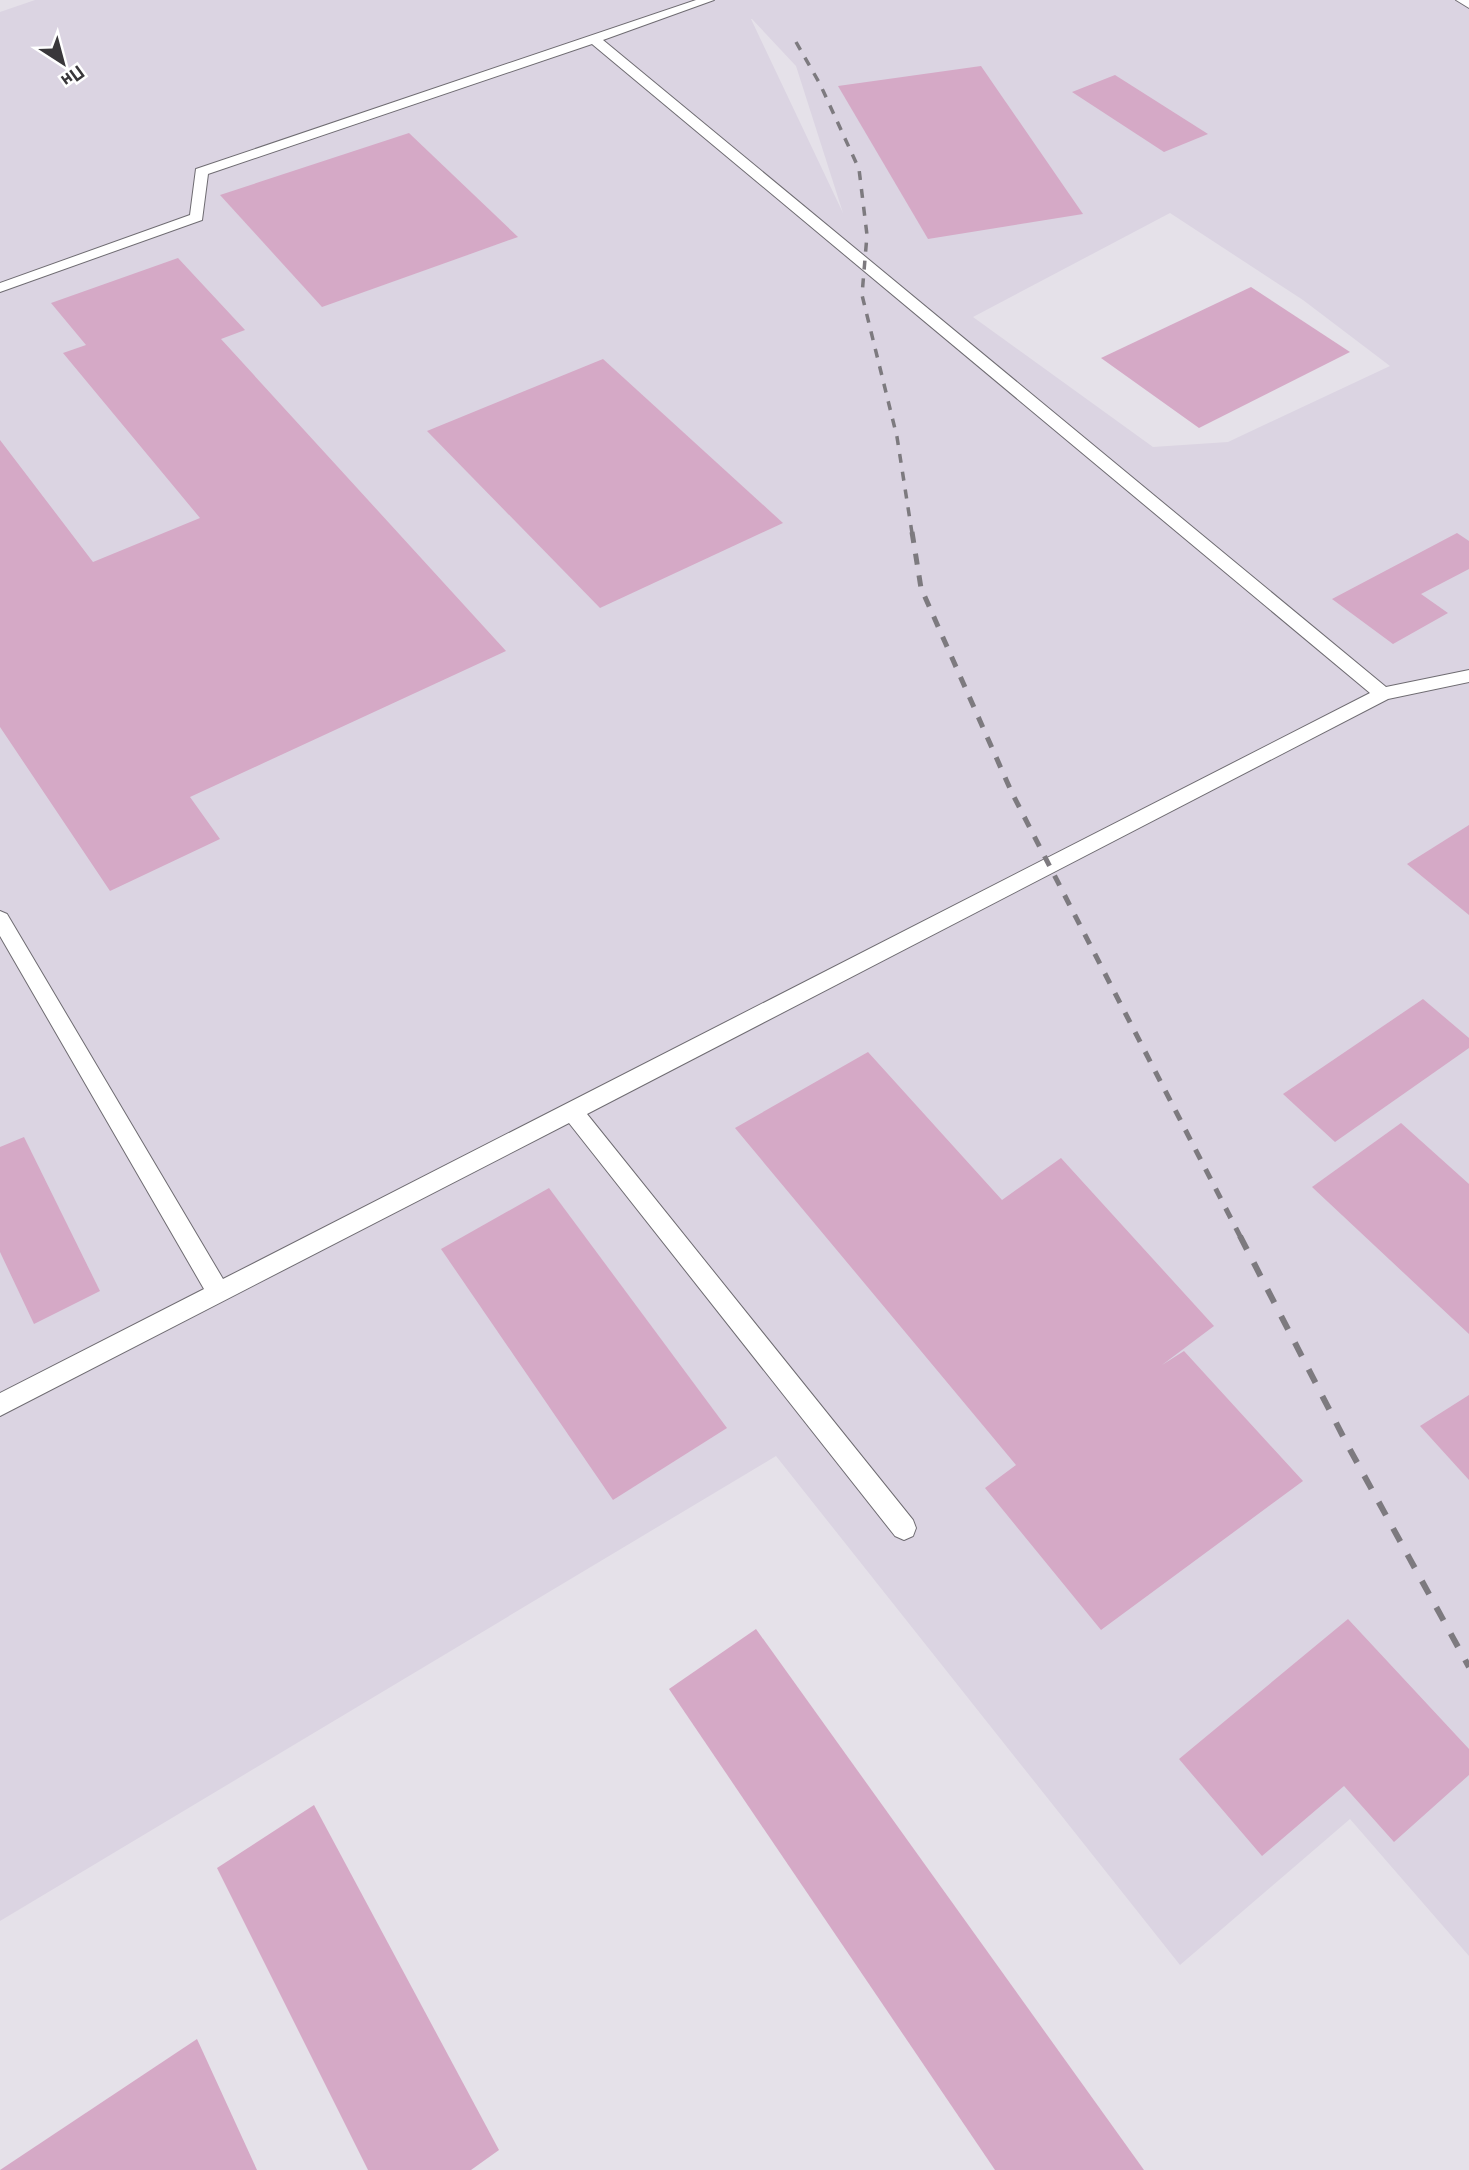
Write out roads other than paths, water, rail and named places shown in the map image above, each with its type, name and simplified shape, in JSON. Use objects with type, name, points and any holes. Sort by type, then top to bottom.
[{"type":"lane","points":[[0,288],[197,217],[201,172],[708,0]]},
{"type":"lane","points":[[1462,0],[1469,4]]},
{"type":"lane","points":[[594,38],[1383,694]]},
{"type":"lane","points":[[0,1405],[1383,694],[1469,676]]},
{"type":"lane","points":[[0,919],[219,1293]]},
{"type":"lane","points":[[572,1111],[904,1528]]},
{"type":"railway","points":[[796,42],[820,84],[859,169],[867,235],[862,295],[897,437],[912,533]]},
{"type":"railway","points":[[912,532],[921,588],[1012,793],[1241,1238]]},
{"type":"railway","points":[[1240,1236],[1348,1446],[1469,1667]]}]
